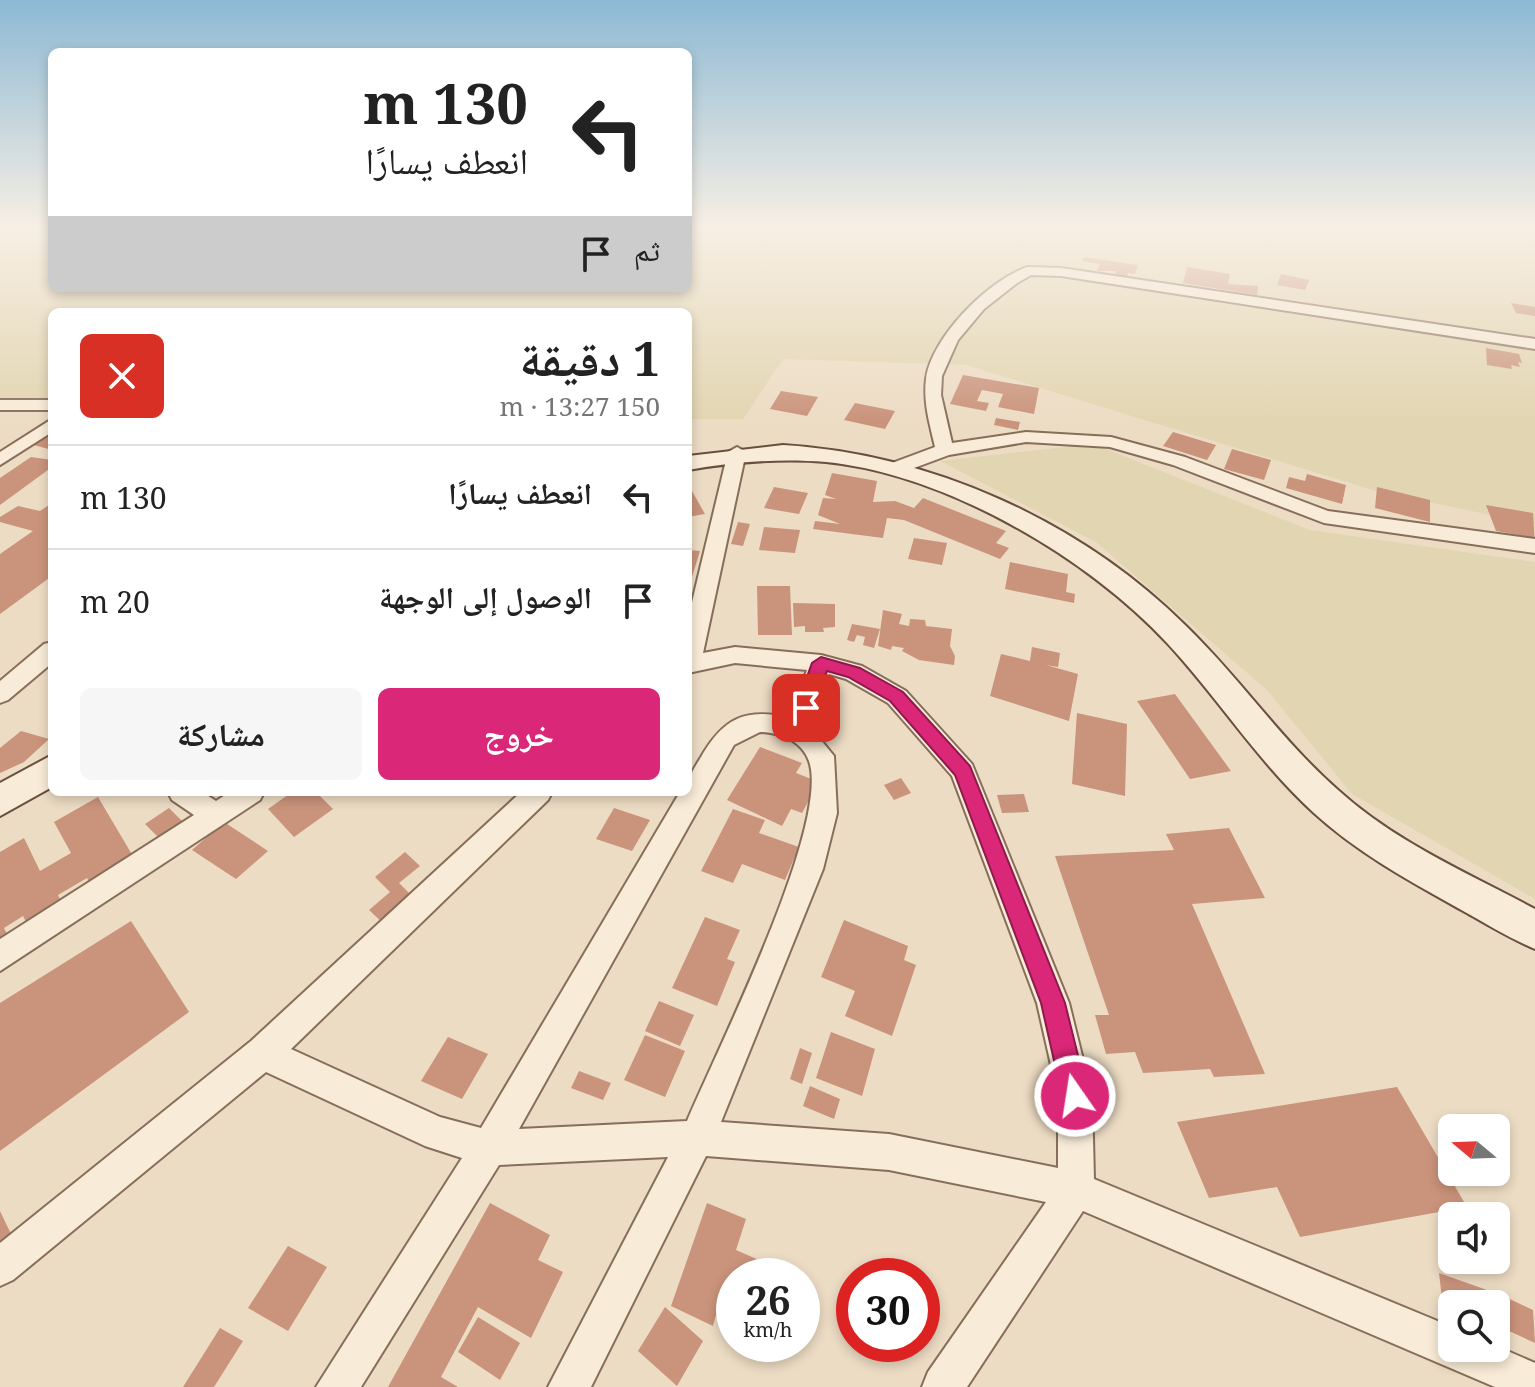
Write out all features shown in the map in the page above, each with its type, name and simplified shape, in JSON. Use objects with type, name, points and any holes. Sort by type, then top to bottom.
[{"type":"main road","points":[[692,462],[737,452],[853,457],[899,467],[1015,518],[1092,562],[1154,612],[1326,801],[1376,839],[1535,930]]},
{"type":"main road","points":[[0,801],[48,771]]},
{"type":"street","points":[[945,450],[933,392],[945,342],[961,324],[1002,292]]},
{"type":"street","points":[[1200,292],[1535,344]]},
{"type":"street","points":[[0,405],[48,405]]},
{"type":"street","points":[[0,460],[48,427]]},
{"type":"street","points":[[899,467],[945,450],[1026,437],[1111,442],[1179,461],[1278,503],[1324,517],[1535,546]]},
{"type":"street","points":[[692,650],[737,452]]},
{"type":"street","points":[[0,694],[48,653]]},
{"type":"street","points":[[692,662],[735,655],[779,656],[821,663],[854,672],[897,697],[963,771],[1053,1003],[1075,1096],[1076,1190],[943,1387]]},
{"type":"street","points":[[798,730],[821,663]]},
{"type":"street","points":[[569,1387],[697,1138],[809,869],[824,813],[821,756],[798,730],[763,719],[743,724],[725,738],[692,795]]},
{"type":"street","points":[[187,796],[216,815]]},
{"type":"street","points":[[0,956],[245,796]]},
{"type":"street","points":[[0,1267],[263,1053],[535,796]]},
{"type":"street","points":[[337,1387],[489,1148],[692,796]]},
{"type":"street","points":[[263,1053],[437,1134],[489,1148],[697,1138],[889,1152],[1076,1190],[1438,1342]]},
{"type":"street","points":[[1485,1362],[1535,1384]]},
{"type":"shaded area","points":[[0,292],[1535,292],[1535,524],[1379,492],[966,365],[783,359],[743,419],[692,419],[692,308],[48,308],[48,398],[0,400]]},
{"type":"shaded area","points":[[1093,444],[1310,530],[1535,562],[1535,899],[1352,794],[1267,690],[1096,542],[940,461]]},
{"type":"building","points":[[1511,303],[1535,307],[1535,316],[1516,313]]},
{"type":"building","points":[[1486,348],[1519,354],[1522,363],[1518,362],[1520,367],[1511,365],[1512,369],[1487,365]]},
{"type":"building","points":[[963,375],[1039,388],[1034,414],[998,407],[1003,394],[982,390],[977,401],[989,403],[986,411],[950,404]]},
{"type":"building","points":[[781,391],[818,397],[807,416],[770,409]]},
{"type":"building","points":[[855,403],[895,411],[885,429],[844,420]]},
{"type":"building","points":[[996,418],[1020,422],[1018,430],[994,425]]},
{"type":"building","points":[[1173,432],[1216,445],[1207,460],[1163,446]]},
{"type":"building","points":[[48,433],[48,449],[30,444]]},
{"type":"building","points":[[1232,449],[1271,460],[1264,480],[1224,469]]},
{"type":"building","points":[[31,457],[48,459],[48,470],[0,505],[0,478]]},
{"type":"building","points":[[832,473],[877,481],[873,502],[895,501],[914,508],[923,498],[1006,531],[996,543],[1009,548],[1000,559],[904,520],[887,518],[883,538],[813,529],[815,521],[840,524],[818,515],[823,498],[836,499],[825,495]]},
{"type":"building","points":[[1307,474],[1346,485],[1342,504],[1286,488],[1289,477],[1305,481]]},
{"type":"building","points":[[774,487],[808,493],[799,514],[764,508]]},
{"type":"building","points":[[1377,487],[1430,500],[1430,522],[1375,508]]},
{"type":"building","points":[[692,491],[705,514],[692,516]]},
{"type":"building","points":[[1486,505],[1533,513],[1535,544],[1527,542],[1524,536],[1496,531]]},
{"type":"building","points":[[18,506],[40,511],[48,506],[48,579],[0,614],[0,554],[33,531],[0,522],[0,517]]},
{"type":"building","points":[[738,522],[750,524],[743,546],[731,544]]},
{"type":"building","points":[[764,527],[800,530],[795,553],[759,550]]},
{"type":"building","points":[[914,538],[947,543],[942,565],[908,559]]},
{"type":"building","points":[[692,550],[700,551],[692,577]]},
{"type":"building","points":[[1010,562],[1068,574],[1066,592],[1075,594],[1074,603],[1005,589]]},
{"type":"building","points":[[757,586],[790,586],[792,635],[758,635]]},
{"type":"building","points":[[793,603],[835,604],[835,627],[823,628],[824,632],[805,632],[805,626],[794,627]]},
{"type":"building","points":[[883,610],[902,614],[899,624],[909,626],[910,619],[925,620],[926,626],[952,629],[950,646],[955,656],[954,665],[919,660],[902,651],[904,648],[892,646],[891,650],[878,646]]},
{"type":"building","points":[[852,624],[880,629],[874,648],[863,645],[865,637],[857,635],[854,642],[847,640]]},
{"type":"building","points":[[1032,647],[1060,653],[1058,667],[1046,665],[1078,674],[1069,721],[990,696],[1001,654],[1030,661]]},
{"type":"building","points":[[1175,694],[1231,771],[1190,779],[1137,701]]},
{"type":"building","points":[[1077,713],[1127,724],[1125,796],[1072,784]]},
{"type":"building","points":[[21,731],[48,739],[24,762],[0,773],[0,748]]},
{"type":"building","points":[[760,747],[802,763],[796,773],[819,782],[802,813],[791,809],[782,826],[727,800]]},
{"type":"building","points":[[901,778],[911,793],[894,800],[884,785]]},
{"type":"building","points":[[1024,794],[1029,812],[1002,813],[997,795]]},
{"type":"building","points":[[286,796],[320,796],[333,809],[294,837],[268,809]]},
{"type":"building","points":[[98,797],[137,863],[93,889],[87,878],[58,895],[65,909],[30,930],[23,916],[4,928],[11,942],[0,949],[0,852],[24,838],[40,871],[71,853],[54,822]]},
{"type":"building","points":[[169,808],[184,823],[161,840],[145,824]]},
{"type":"building","points":[[614,808],[650,820],[632,851],[596,839]]},
{"type":"building","points":[[733,809],[765,820],[759,833],[799,847],[785,880],[742,864],[733,883],[701,871]]},
{"type":"building","points":[[224,822],[268,851],[236,879],[192,850]]},
{"type":"building","points":[[1229,828],[1265,898],[1192,904],[1265,1074],[1214,1077],[1210,1069],[1143,1073],[1135,1052],[1106,1054],[1095,1015],[1109,1015],[1055,856],[1174,850],[1166,834]]},
{"type":"building","points":[[405,852],[420,866],[399,883],[417,901],[387,927],[369,910],[390,892],[375,877]]},
{"type":"building","points":[[705,917],[740,930],[727,959],[735,962],[717,1006],[672,988]]},
{"type":"building","points":[[844,920],[908,946],[904,960],[916,965],[892,1036],[845,1016],[855,991],[821,977]]},
{"type":"building","points":[[131,921],[189,1012],[0,1151],[0,1003]]},
{"type":"building","points":[[659,1001],[694,1015],[680,1046],[645,1031]]},
{"type":"building","points":[[831,1032],[875,1049],[862,1096],[816,1078]]},
{"type":"building","points":[[645,1035],[685,1051],[665,1097],[624,1080]]},
{"type":"building","points":[[448,1037],[488,1054],[462,1099],[421,1081]]},
{"type":"building","points":[[800,1048],[812,1053],[802,1084],[790,1079]]},
{"type":"building","points":[[579,1071],[611,1083],[603,1100],[571,1088]]},
{"type":"building","points":[[810,1086],[840,1099],[834,1119],[803,1106]]},
{"type":"building","points":[[1397,1087],[1438,1157],[1438,1186],[1455,1186],[1464,1202],[1438,1202],[1438,1212],[1300,1237],[1277,1187],[1209,1198],[1177,1122]]},
{"type":"building","points":[[490,1203],[550,1235],[538,1260],[563,1272],[531,1338],[478,1307],[441,1377],[458,1387],[388,1387]]},
{"type":"building","points":[[707,1203],[746,1219],[736,1250],[754,1258],[716,1258],[716,1315],[713,1326],[671,1306]]},
{"type":"building","points":[[0,1211],[12,1236],[0,1246]]},
{"type":"building","points":[[288,1246],[327,1267],[288,1331],[248,1308]]},
{"type":"building","points":[[1439,1274],[1487,1290],[1441,1290]]},
{"type":"building","points":[[1510,1299],[1533,1310],[1535,1343],[1510,1331]]},
{"type":"building","points":[[665,1307],[703,1341],[677,1386],[638,1351]]},
{"type":"building","points":[[478,1317],[520,1343],[500,1380],[458,1352]]},
{"type":"building","points":[[220,1328],[243,1341],[214,1387],[183,1387]]},
{"type":"route","points":[[806,708],[821,663],[854,672],[897,697],[963,771],[1053,1003],[1075,1096]]}]
